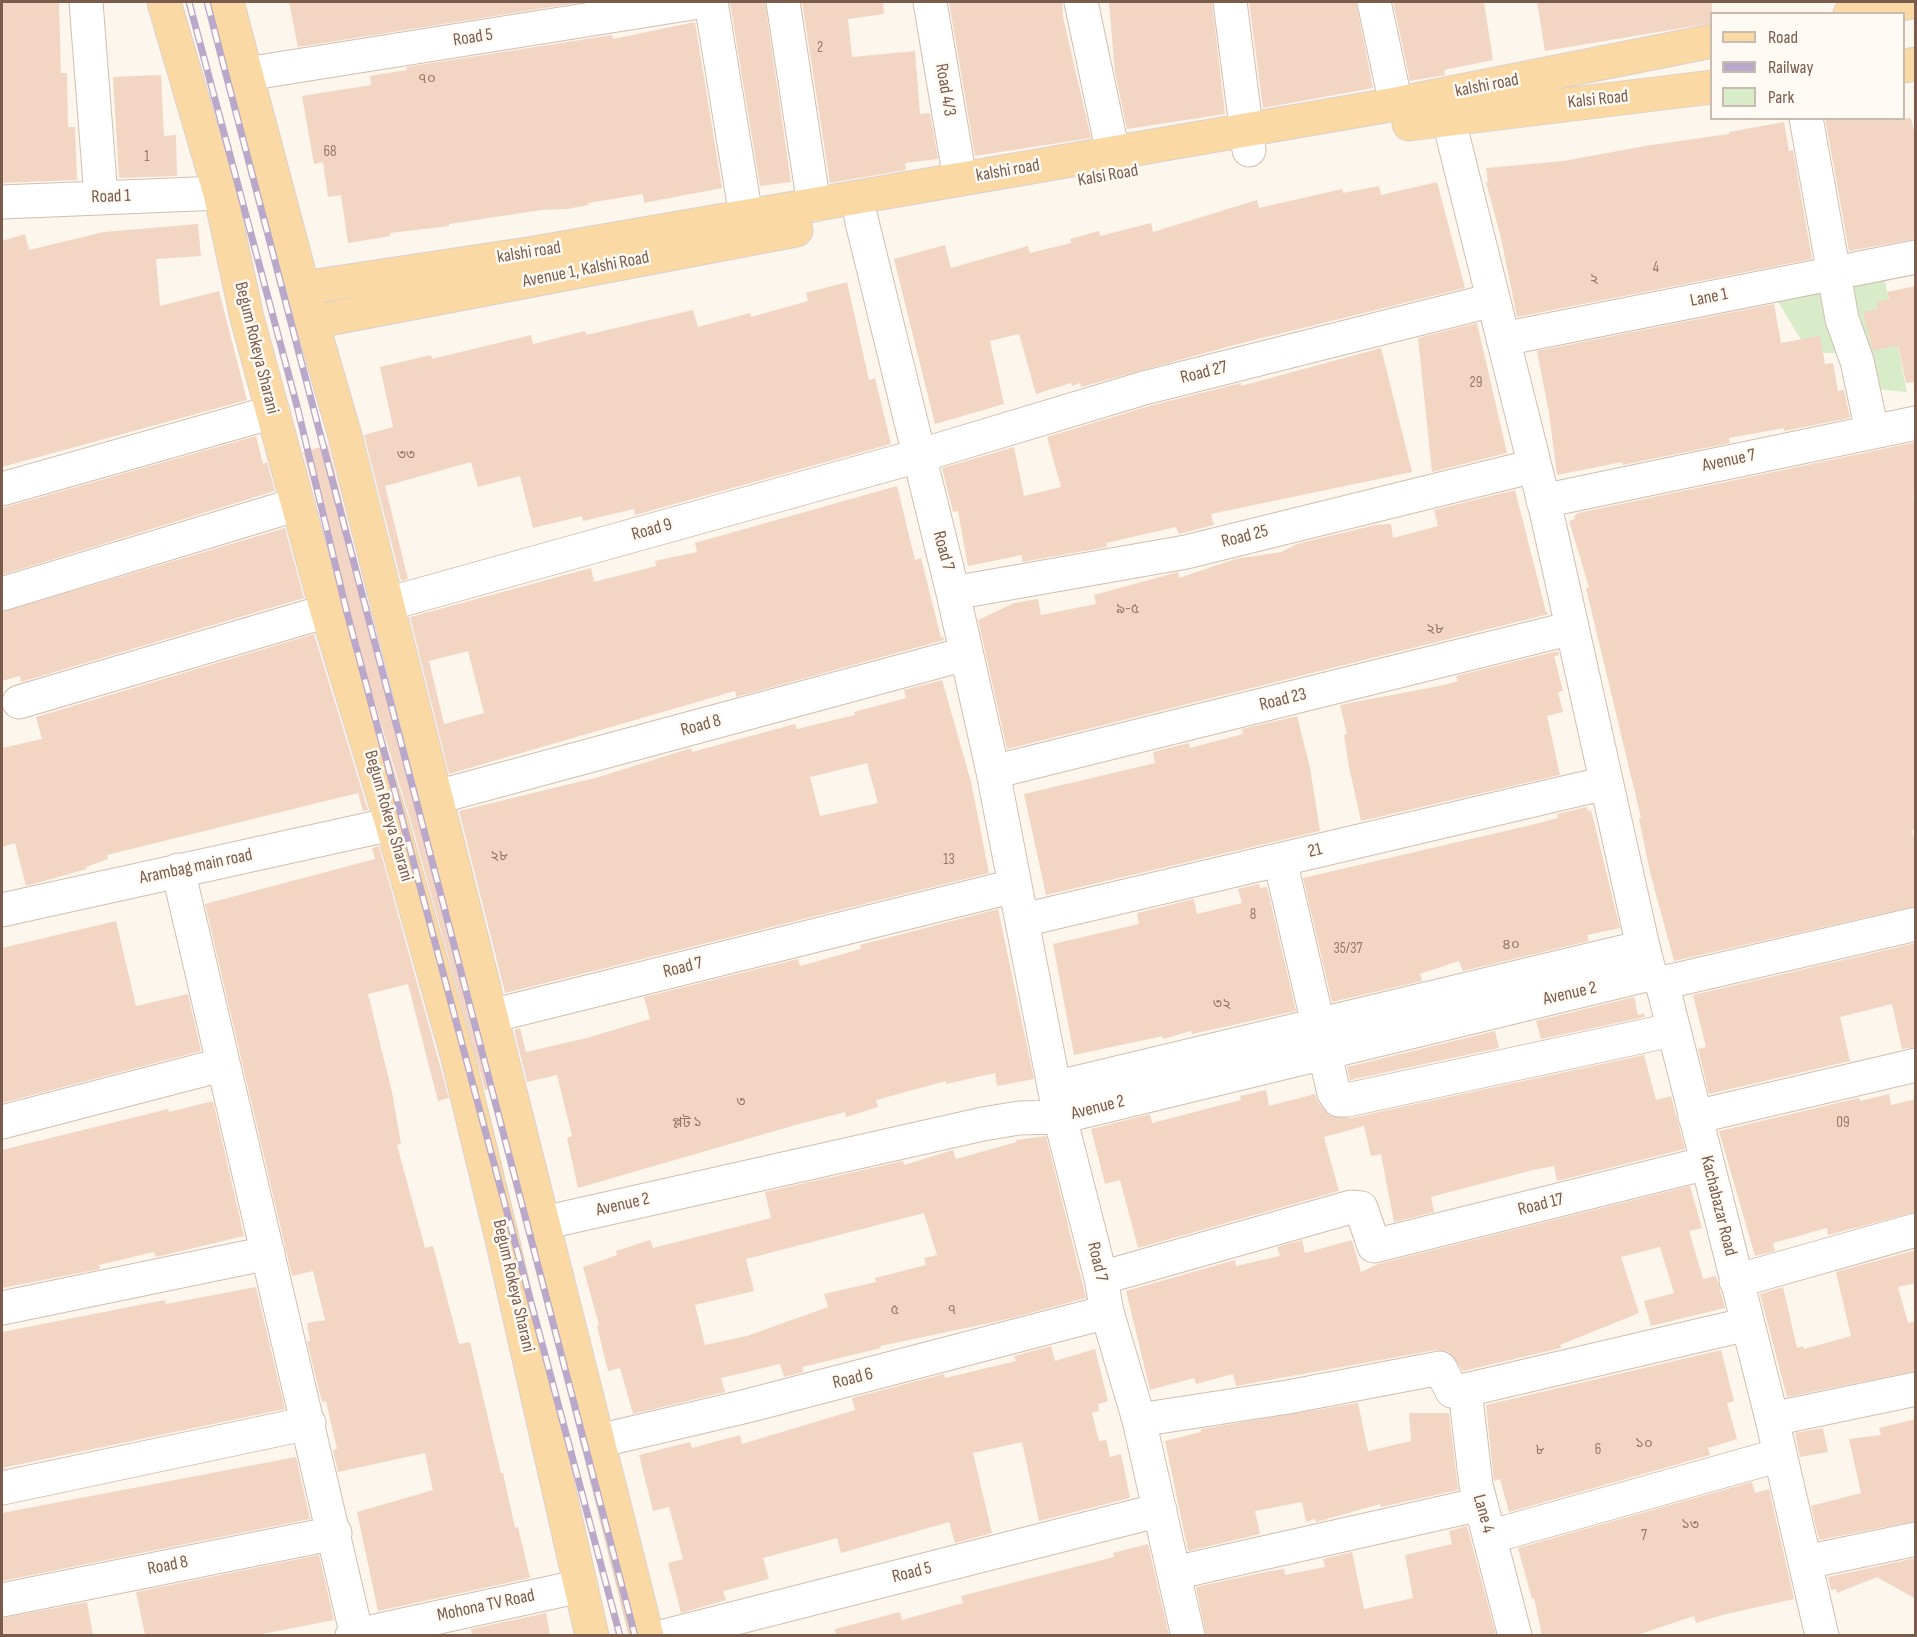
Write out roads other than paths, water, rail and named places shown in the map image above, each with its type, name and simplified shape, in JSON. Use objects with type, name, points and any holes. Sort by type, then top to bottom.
[{"type":"main road","name":"Begum Rokeya Sharani","points":[[164,2],[220,193],[247,318],[327,611],[392,824],[458,1058],[506,1254],[592,1635]]},
{"type":"main road","points":[[227,2],[312,322],[345,436],[647,1635]]},
{"type":"main road","points":[[1860,12],[1910,2]]},
{"type":"main road","name":"kalshi road","points":[[303,288],[814,205],[1113,153],[1247,140],[1396,104],[1710,41]]},
{"type":"main road","name":"Kalsi Road","points":[[861,218],[1247,140],[1710,87]]},
{"type":"main road","name":"Avenue 1, Kalshi Road","points":[[312,322],[861,218]]},
{"type":"street","points":[[86,2],[101,197]]},
{"type":"street","name":"Road 5","points":[[246,74],[699,2]]},
{"type":"street","points":[[711,2],[746,216]]},
{"type":"street","points":[[783,2],[814,205]]},
{"type":"street","name":"Road 4/3","points":[[930,2],[960,179]]},
{"type":"street","points":[[1081,2],[1113,153]]},
{"type":"street","points":[[1230,2],[1247,140]]},
{"type":"street","points":[[1374,2],[1396,104]]},
{"type":"street","name":"Kachabazar Road","points":[[1448,117],[1543,501],[1606,783],[1652,968],[1672,1030],[1748,1324],[1822,1635]]},
{"type":"street","points":[[1806,120],[1842,319],[1857,361],[1872,430]]},
{"type":"street","name":"Road 1","points":[[2,202],[220,193]]},
{"type":"street","name":"Road 7","points":[[861,218],[953,593],[993,772],[1057,1103],[1101,1278],[1107,1312],[1139,1420],[1188,1635]]},
{"type":"street","name":"Lane 1","points":[[1503,339],[1916,257]]},
{"type":"street","name":"Road 27","points":[[918,456],[1144,388],[1493,300]]},
{"type":"street","points":[[2,489],[273,412]]},
{"type":"street","name":"Avenue 7","points":[[1543,501],[1872,430],[1916,423]]},
{"type":"street","name":"Road 9","points":[[387,604],[918,456]]},
{"type":"street","name":"Road 25","points":[[953,593],[1186,552],[1534,466]]},
{"type":"street","points":[[2,594],[298,504]]},
{"type":"street","points":[[19,702],[327,611]]},
{"type":"street","name":"Road 23","points":[[993,772],[1572,628]]},
{"type":"street","name":"Road 8","points":[[437,797],[965,654]]},
{"type":"street","name":"21","points":[[1023,920],[1606,783]]},
{"type":"street","name":"Arambag main road","points":[[2,910],[392,824]]},
{"type":"street","points":[[1280,860],[1334,1093],[1339,1100],[1672,1030]]},
{"type":"street","points":[[178,870],[221,1065],[335,1533],[355,1635]]},
{"type":"street","name":"Road 7","points":[[491,1016],[1014,886]]},
{"type":"street","name":"Avenue 2","points":[[543,1223],[983,1124],[1019,1118],[1057,1103],[1321,1039],[1652,968],[1916,924]]},
{"type":"street","points":[[2,1122],[221,1065]]},
{"type":"street","points":[[1695,1117],[1916,1065]]},
{"type":"street","name":"Road 17","points":[[1101,1278],[1351,1207],[1361,1208],[1374,1246],[1707,1163]]},
{"type":"street","points":[[1736,1281],[1916,1230]]},
{"type":"street","points":[[2,1308],[268,1253]]},
{"type":"street","name":"Road 6","points":[[598,1441],[747,1406],[1107,1312]]},
{"type":"street","points":[[1139,1420],[1288,1397],[1440,1368],[1452,1391],[1465,1390],[1748,1324]]},
{"type":"street","points":[[1772,1419],[1916,1389]]},
{"type":"street","name":"Lane 4","points":[[1465,1390],[1476,1485],[1515,1635]]},
{"type":"street","points":[[2,1488],[309,1423]]},
{"type":"street","points":[[1489,1537],[1780,1455]]},
{"type":"street","points":[[1174,1573],[1481,1504]]},
{"type":"street","name":"Road 5","points":[[665,1635],[1160,1510]]},
{"type":"street","name":"Road 8","points":[[2,1600],[335,1533]]},
{"type":"street","points":[[1806,1562],[1916,1539]]},
{"type":"street","name":"Mohona TV Road","points":[[355,1635],[581,1586]]},
{"type":"railway","points":[[189,2],[297,406],[346,609],[620,1636]]},
{"type":"railway","points":[[207,2],[635,1636]]}]
